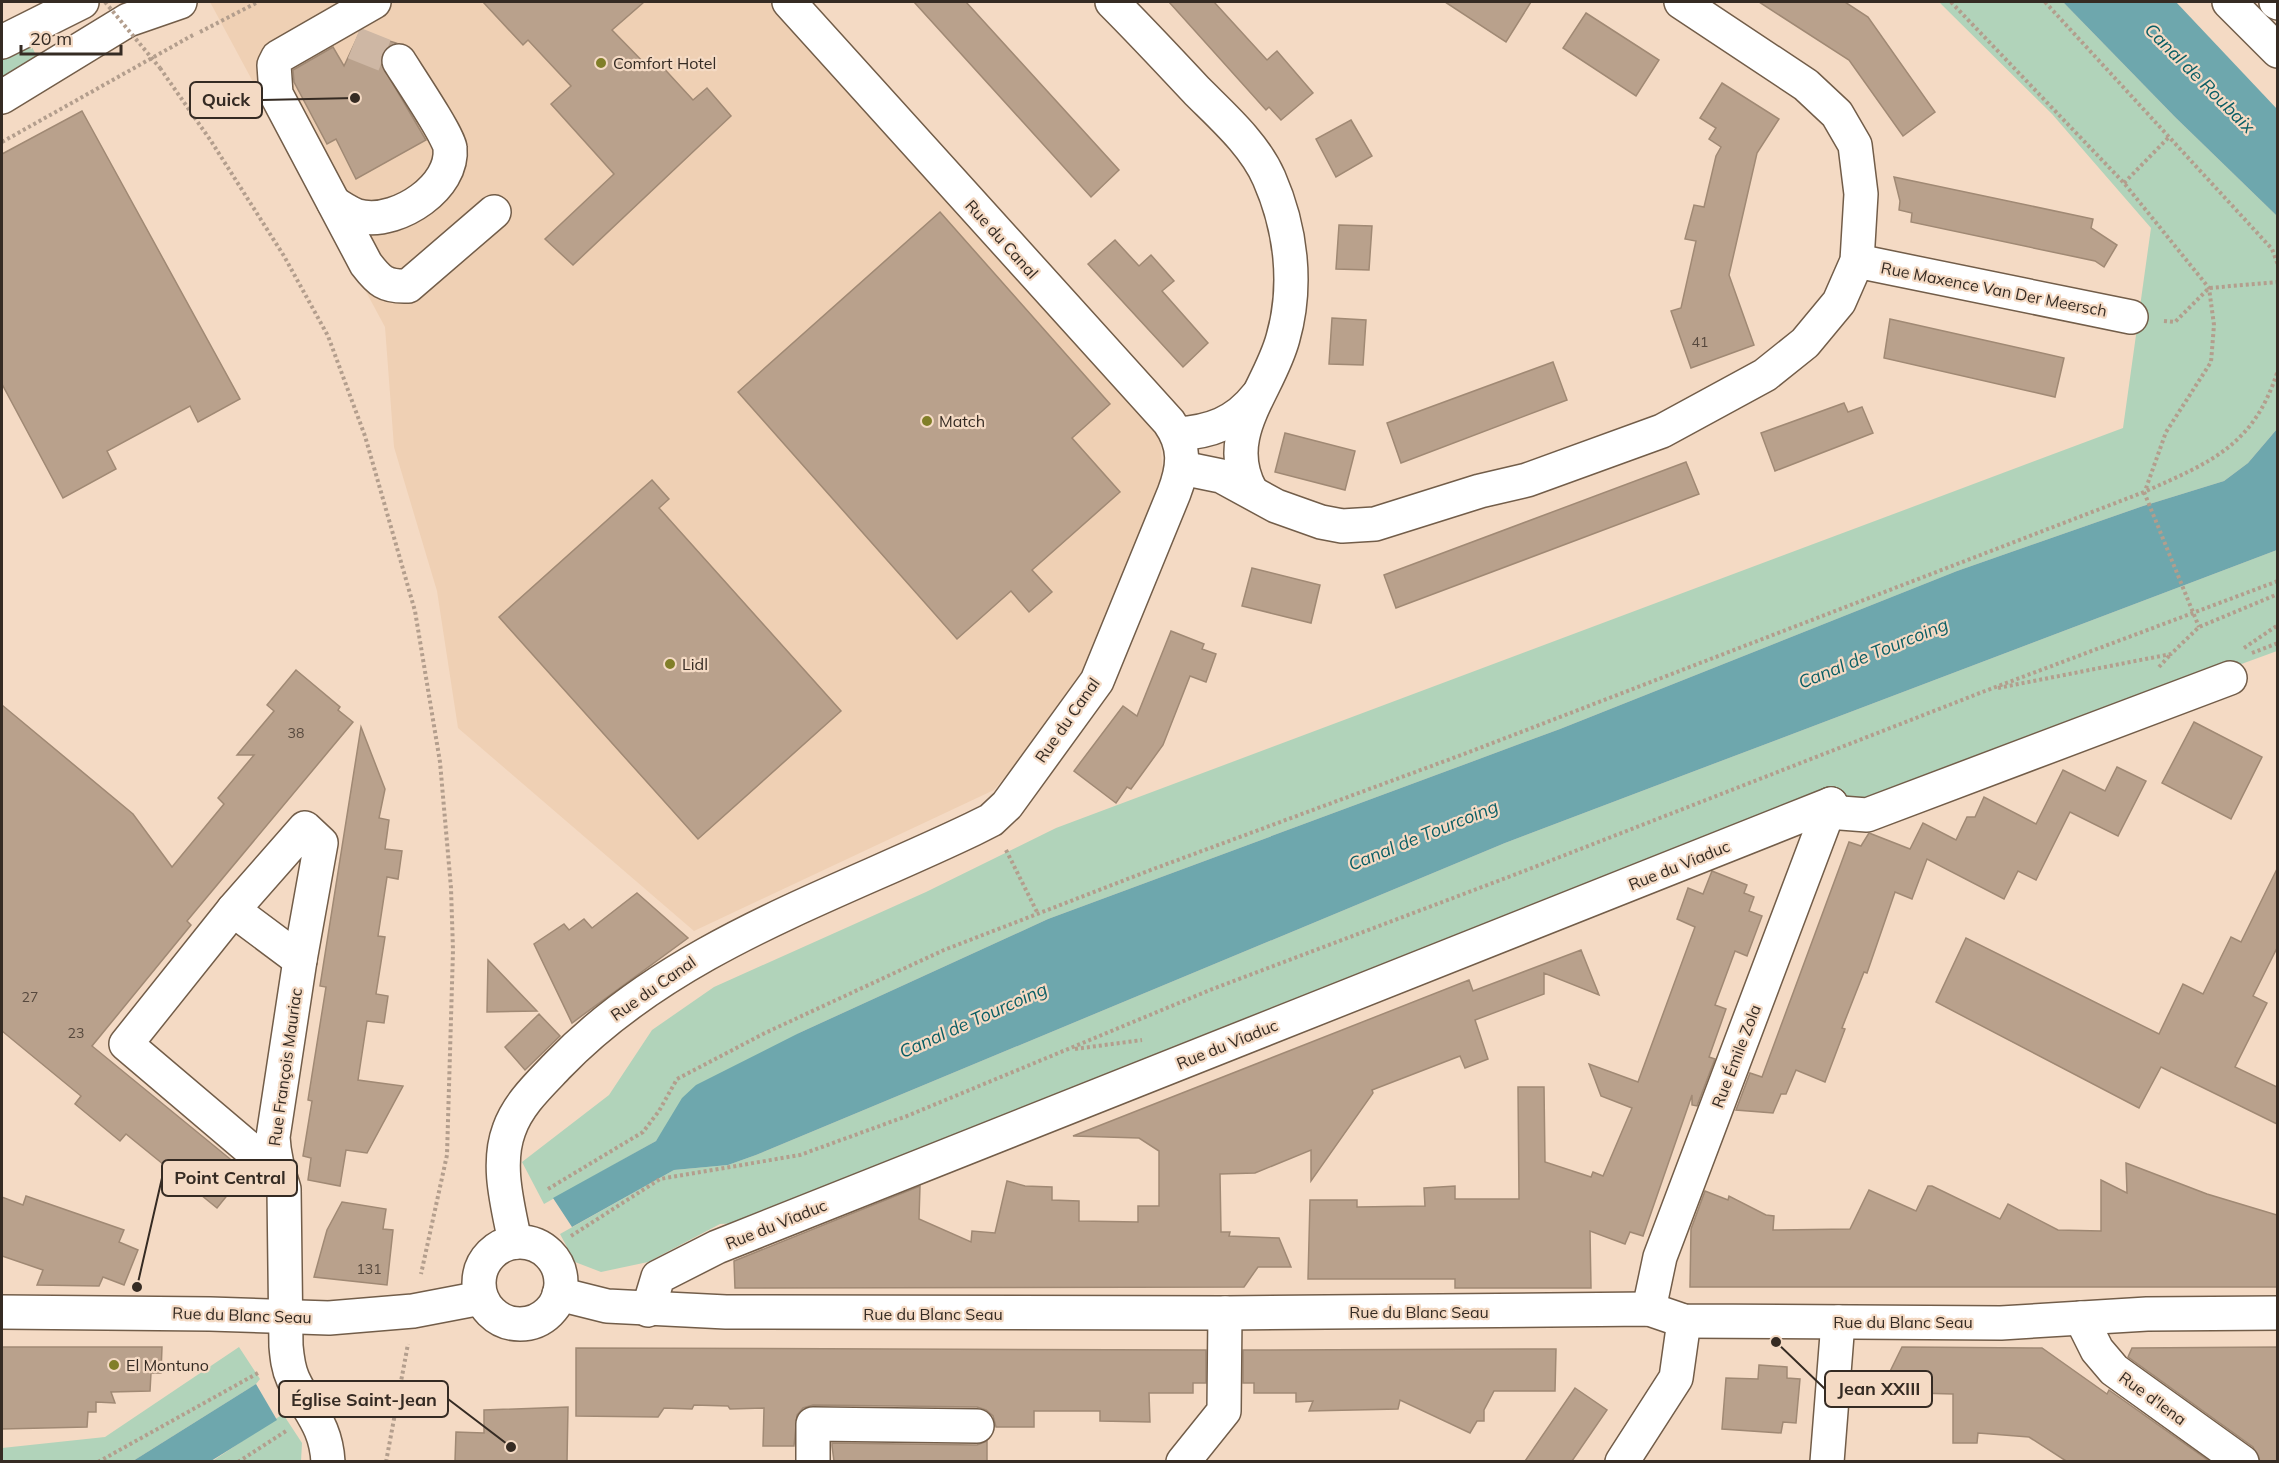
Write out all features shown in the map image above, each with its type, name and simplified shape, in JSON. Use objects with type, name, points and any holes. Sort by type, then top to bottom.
[{"type":"main road","points":[[2,42],[82,2]]},
{"type":"main road","points":[[2,97],[128,20],[180,2]]},
{"type":"main road","points":[[374,2],[341,36],[278,57],[274,65],[276,94],[366,264],[377,279],[392,287],[408,286],[494,212]]},
{"type":"main road","name":"Rue du Canal","points":[[515,1242],[503,1168],[504,1149],[511,1124],[524,1101],[596,1029],[644,992],[693,959],[991,820],[1007,805],[1096,681],[1174,494],[1182,468],[1183,456],[1177,434],[789,2]]},
{"type":"main road","points":[[1113,2],[1239,135],[1257,158],[1277,198],[1288,240],[1292,291],[1284,338],[1247,421],[1239,460],[1242,476],[1251,491]]},
{"type":"main road","points":[[1182,468],[1221,476],[1276,506],[1321,522],[1342,525],[1375,524],[1480,491],[1527,480],[1662,431],[1765,375],[1805,343],[1839,302],[1857,261],[1861,229],[1859,165],[1855,145],[1847,127],[1837,114],[1806,85],[1682,2]]},
{"type":"main road","points":[[2230,3],[2277,51]]},
{"type":"main road","points":[[334,203],[362,218],[398,211],[437,186],[448,169],[450,146],[399,61]]},
{"type":"main road","name":"Rue Maxence Van Der Meersch","points":[[1857,261],[2131,316]]},
{"type":"main road","points":[[1177,434],[1209,430],[1237,417],[1261,390]]},
{"type":"main road","points":[[1829,808],[1867,815],[2230,678]]},
{"type":"main road","name":"Rue Émile Zola","points":[[1649,1309],[1660,1257],[1829,808]]},
{"type":"main road","name":"Rue du Viaduc","points":[[648,1310],[658,1277],[717,1247],[1829,808]]},
{"type":"main road","name":"Rue François Mauriac","points":[[279,1174],[126,1044],[233,910],[305,828],[321,843],[300,960],[273,1137],[274,1157],[284,1189],[285,1317],[289,1365],[293,1379],[323,1431],[328,1461]]},
{"type":"main road","points":[[233,910],[300,960]]},
{"type":"main road","points":[[515,1242],[526,1242],[547,1252],[559,1271],[559,1294],[549,1312],[532,1322],[522,1324],[501,1319],[493,1314],[481,1298],[479,1279],[485,1261],[497,1248],[515,1242]]},
{"type":"main road","name":"Rue du Blanc Seau","points":[[559,1294],[607,1306],[648,1310],[913,1314],[1649,1309],[1684,1321],[2001,1323],[2147,1314],[2277,1313]]},
{"type":"main road","name":"Rue du Blanc Seau","points":[[2,1312],[210,1314],[329,1318],[411,1325],[481,1298]]},
{"type":"main road","points":[[1183,1461],[1224,1411],[1225,1313]]},
{"type":"main road","name":"Rue d'Iena","points":[[2081,1318],[2097,1350],[2114,1370],[2242,1461]]},
{"type":"main road","points":[[1622,1461],[1676,1378],[1684,1321]]},
{"type":"main road","points":[[1827,1461],[1838,1322]]},
{"type":"main road","points":[[813,1461],[813,1424],[976,1426]]},
{"type":"path","points":[[105,2],[160,68],[205,132],[278,247],[328,336],[365,436],[415,611],[440,762],[452,888],[453,980],[447,1155],[411,1325],[386,1461]]},
{"type":"path","points":[[2,142],[258,2]]},
{"type":"path","points":[[1951,2],[2124,183],[2209,288],[2214,325],[2211,362],[2166,432],[2144,492],[2199,627]]},
{"type":"path","points":[[2045,2],[2272,249],[2277,264]]},
{"type":"path","points":[[2124,183],[2169,137]]},
{"type":"path","points":[[2131,316],[2175,322],[2209,288],[2277,282]]},
{"type":"path","points":[[548,1189],[643,1132],[659,1111],[677,1079],[765,1032],[934,955],[2144,492],[2208,463],[2254,424],[2277,370]]},
{"type":"path","points":[[571,1236],[660,1179],[800,1155],[875,1128],[1025,1069],[1210,990],[1519,873],[1985,691],[2277,581]]},
{"type":"path","points":[[1985,691],[2171,654],[2199,627],[2277,594]]},
{"type":"path","points":[[991,820],[1038,914]]},
{"type":"path","points":[[98,1461],[258,1373]]},
{"type":"path","points":[[238,1461],[291,1427]]},
{"type":"shaded area","points":[[210,2],[777,2],[1138,403],[1160,438],[1163,476],[1090,675],[994,790],[694,931],[458,728],[437,591],[394,447],[385,327]]},
{"type":"green space","points":[[1939,2],[2063,2],[2175,117],[2277,216],[2277,429],[2248,463],[2224,481],[2143,506],[1957,571],[1560,729],[1048,919],[799,1033],[669,1122],[656,1141],[544,1204],[522,1162],[609,1095],[652,1030],[714,987],[926,892],[1056,828],[2123,428],[2151,228],[2052,114]]},
{"type":"green space","points":[[31,45],[37,57],[2,78],[2,60]]},
{"type":"green space","points":[[2277,550],[2277,651],[1856,805],[761,1222],[720,1224],[648,1262],[601,1272],[575,1262],[560,1234],[674,1170],[728,1165],[756,1155],[1505,843]]},
{"type":"green space","points":[[239,1347],[260,1379],[256,1384],[133,1461],[2,1461],[2,1448],[105,1437]]},
{"type":"green space","points":[[283,1414],[302,1443],[301,1461],[211,1462]]},
{"type":"water","name":"Canal de Roubaix","points":[[2063,2],[2176,2],[2277,109],[2277,216],[2175,117]]},
{"type":"water","name":"Canal de Tourcoing","points":[[2277,429],[2277,550],[1505,843],[756,1155],[728,1165],[674,1170],[572,1227],[553,1198],[656,1141],[682,1098],[696,1085],[799,1033],[1048,919],[1560,729],[1957,571],[2143,506],[2224,481],[2248,463]]},
{"type":"water","points":[[256,1384],[277,1420],[211,1461],[133,1461]]},
{"type":"building","points":[[483,2],[644,2],[612,30],[650,69],[658,62],[693,100],[707,88],[731,116],[573,265],[545,239],[614,174],[551,104],[571,86],[528,40],[523,45]]},
{"type":"building","points":[[914,2],[966,2],[1119,170],[1091,197]]},
{"type":"building","points":[[1169,2],[1214,2],[1267,60],[1277,51],[1313,93],[1281,120],[1269,107],[1266,110]]},
{"type":"building","points":[[1445,2],[1531,2],[1506,42]]},
{"type":"building","points":[[1759,2],[1845,2],[1868,17],[1935,112],[1903,136],[1849,60]]},
{"type":"building","points":[[1586,13],[1659,60],[1636,96],[1563,48]]},
{"type":"building","points":[[360,32],[396,43],[383,52],[380,62],[426,140],[356,179],[336,139],[327,144],[294,82],[293,70],[333,47],[344,66]]},
{"type":"building","points":[[1722,83],[1779,119],[1757,153],[1729,275],[1754,345],[1691,368],[1671,311],[1681,308],[1696,241],[1685,239],[1694,205],[1704,207],[1716,156],[1721,147],[1709,139],[1716,128],[1700,118]]},
{"type":"building","points":[[82,111],[240,399],[198,422],[190,406],[107,451],[116,469],[63,498],[2,384],[2,154]]},
{"type":"building","points":[[1351,120],[1372,156],[1336,177],[1316,139]]},
{"type":"building","points":[[1894,177],[2093,219],[2091,228],[2117,245],[2104,267],[2095,261],[1911,222],[1912,213],[1899,210],[1900,201]]},
{"type":"building","name":"Match","points":[[940,212],[1110,404],[1072,438],[1120,492],[1032,570],[1052,592],[1029,612],[1011,591],[957,639],[738,392]]},
{"type":"building","points":[[1339,225],[1372,226],[1369,270],[1336,269]]},
{"type":"building","points":[[1115,240],[1139,266],[1151,255],[1174,281],[1162,291],[1208,343],[1183,367],[1088,264]]},
{"type":"building","points":[[1332,318],[1366,320],[1363,365],[1329,364]]},
{"type":"building","points":[[1890,319],[2064,358],[2055,397],[1884,358]]},
{"type":"building","points":[[1553,362],[1567,400],[1401,463],[1387,423]]},
{"type":"building","points":[[1844,403],[1848,412],[1862,407],[1873,433],[1775,471],[1761,433]]},
{"type":"building","points":[[1285,433],[1355,451],[1345,490],[1275,472]]},
{"type":"building","points":[[1686,462],[1699,494],[1396,608],[1384,575]]},
{"type":"building","name":"Lidl","points":[[652,480],[669,499],[659,508],[841,711],[698,839],[499,617]]},
{"type":"building","points":[[1252,568],[1320,585],[1311,623],[1242,606]]},
{"type":"building","points":[[1171,631],[1204,644],[1202,649],[1216,654],[1206,682],[1190,676],[1163,745],[1131,789],[1127,787],[1116,803],[1074,771],[1123,706],[1137,716]]},
{"type":"building","points":[[296,670],[340,707],[338,710],[353,722],[187,921],[191,925],[92,1046],[246,1172],[217,1208],[126,1134],[120,1141],[75,1104],[81,1096],[2,1031],[2,705],[133,814],[172,867],[224,804],[218,798],[254,755],[237,755],[274,711],[267,705]]},
{"type":"building","points":[[2194,722],[2262,757],[2231,819],[2162,783]]},
{"type":"building","points":[[361,727],[385,789],[379,818],[389,820],[385,849],[402,851],[398,879],[387,877],[378,936],[385,937],[376,994],[388,996],[384,1023],[367,1021],[358,1080],[403,1086],[367,1153],[346,1150],[340,1186],[308,1180],[311,1158],[303,1156],[312,1101],[308,1100],[326,987],[320,986]]},
{"type":"building","points":[[2117,767],[2146,781],[2118,836],[2070,812],[2036,880],[2018,871],[2004,899],[1927,859],[1912,899],[1895,892],[1867,973],[1864,972],[1842,1028],[1845,1029],[1825,1082],[1796,1070],[1786,1094],[1781,1094],[1773,1113],[1736,1110],[1750,1073],[1762,1077],[1849,842],[1861,846],[1869,833],[1910,849],[1923,823],[1956,840],[1967,817],[1975,817],[1984,797],[2036,824],[2063,770],[2105,791]]},
{"type":"building","points":[[2277,869],[2277,948],[2253,996],[2267,1003],[2235,1067],[2277,1087],[2277,1124],[2161,1067],[2139,1108],[1936,1002],[1966,938],[2159,1034],[2183,984],[2203,994],[2231,937],[2241,942]]},
{"type":"building","points":[[1712,871],[1747,885],[1744,893],[1754,897],[1749,911],[1762,916],[1747,956],[1735,951],[1715,1005],[1726,1009],[1709,1057],[1715,1059],[1697,1106],[1692,1105],[1692,1095],[1643,1236],[1630,1232],[1625,1244],[1590,1231],[1591,1288],[1455,1288],[1455,1279],[1308,1279],[1310,1200],[1357,1200],[1357,1207],[1425,1206],[1424,1188],[1455,1186],[1455,1199],[1519,1199],[1518,1087],[1544,1087],[1545,1162],[1591,1177],[1593,1172],[1603,1176],[1632,1108],[1601,1096],[1589,1064],[1638,1082],[1695,927],[1677,919],[1688,888],[1703,894]]},
{"type":"building","points":[[637,893],[688,938],[572,1023],[534,944],[564,924],[569,930],[584,919],[592,928]]},
{"type":"building","points":[[1581,950],[1599,995],[1544,973],[1544,994],[1475,1020],[1488,1059],[1465,1068],[1460,1056],[1372,1090],[1373,1093],[1311,1181],[1311,1150],[1255,1173],[1220,1174],[1221,1232],[1230,1232],[1229,1236],[1279,1238],[1291,1267],[1258,1267],[1244,1287],[735,1288],[734,1261],[920,1186],[919,1219],[971,1242],[972,1231],[995,1233],[1007,1181],[1025,1186],[1052,1187],[1052,1200],[1079,1201],[1079,1221],[1138,1222],[1138,1206],[1159,1206],[1159,1151],[1139,1138],[1073,1136],[1469,980],[1473,991]]},
{"type":"building","points":[[488,960],[537,1011],[487,1012]]},
{"type":"building","points":[[539,1014],[560,1036],[525,1070],[505,1047]]},
{"type":"building","points":[[2126,1163],[2207,1194],[2277,1215],[2277,1287],[1690,1287],[1691,1229],[1705,1191],[1728,1200],[1729,1196],[1766,1215],[1774,1216],[1773,1230],[1850,1229],[1869,1190],[1916,1211],[1928,1186],[1932,1186],[2000,1219],[2008,1204],[2058,1230],[2101,1231],[2101,1180],[2127,1193]]},
{"type":"building","points":[[26,1196],[124,1230],[119,1242],[138,1250],[124,1285],[103,1277],[99,1286],[37,1285],[43,1270],[2,1256],[2,1197],[23,1205]]},
{"type":"building","points":[[342,1202],[386,1209],[383,1229],[393,1230],[387,1285],[314,1277],[327,1230]]},
{"type":"building","points":[[2,1347],[162,1347],[161,1373],[151,1373],[150,1391],[111,1392],[115,1403],[96,1402],[96,1412],[88,1412],[87,1427],[2,1429]]},
{"type":"building","points":[[1902,1347],[2042,1348],[2107,1394],[2109,1390],[2209,1461],[2066,1461],[2029,1437],[1978,1433],[1977,1443],[1953,1443],[1953,1394],[1880,1392]]},
{"type":"building","points":[[2277,1347],[2277,1461],[2260,1461],[2253,1447],[2128,1357],[2132,1348]]},
{"type":"building","points":[[576,1348],[1206,1350],[1206,1383],[1193,1383],[1193,1393],[1149,1393],[1150,1422],[1100,1421],[1100,1411],[1034,1411],[1034,1427],[996,1427],[993,1416],[977,1407],[813,1405],[803,1408],[797,1415],[794,1446],[763,1446],[764,1408],[730,1409],[728,1406],[694,1405],[692,1409],[664,1408],[658,1417],[576,1416]]},
{"type":"building","points":[[1556,1349],[1555,1391],[1494,1391],[1484,1410],[1484,1421],[1477,1421],[1470,1433],[1400,1400],[1398,1409],[1309,1411],[1313,1401],[1296,1402],[1296,1393],[1254,1393],[1254,1383],[1243,1383],[1243,1350]]},
{"type":"building","points":[[1759,1365],[1787,1367],[1787,1378],[1800,1379],[1796,1423],[1783,1422],[1781,1433],[1722,1429],[1726,1378],[1758,1379]]},
{"type":"building","points":[[1575,1388],[1607,1410],[1572,1461],[1525,1461]]},
{"type":"building","points":[[568,1407],[567,1461],[455,1461],[456,1432],[484,1433],[484,1410]]},
{"type":"building","points":[[987,1441],[987,1461],[834,1461],[832,1446],[832,1443],[977,1445]]},
{"type":"tunnel","points":[[354,43],[399,61]]},
{"type":"place","name":"Comfort Hotel","points":[[601,63]]},
{"type":"place","name":"Quick","points":[[355,98]]},
{"type":"place","name":"Match","points":[[927,421]]},
{"type":"place","name":"Lidl","points":[[670,664]]},
{"type":"place","name":"Point Central","points":[[137,1287]]},
{"type":"place","name":"Jean XXIII","points":[[1776,1342]]},
{"type":"place","name":"El Montuno","points":[[114,1365]]},
{"type":"place","name":"Église Saint-Jean","points":[[511,1447]]}]
